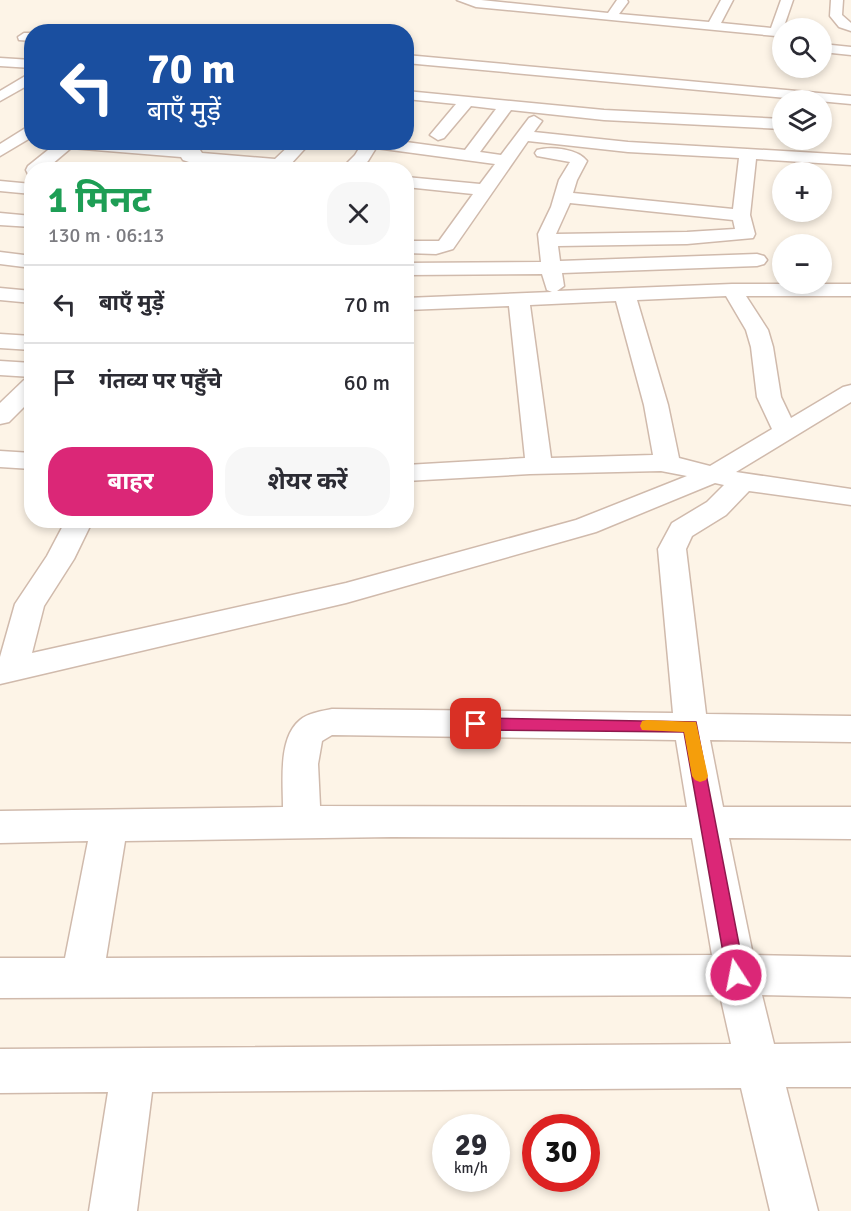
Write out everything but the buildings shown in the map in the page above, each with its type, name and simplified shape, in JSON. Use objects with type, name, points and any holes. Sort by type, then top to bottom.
[{"type":"street","points":[[463,0],[516,4],[569,13],[713,26],[772,37]]},
{"type":"street","points":[[569,13],[581,0]]},
{"type":"street","points":[[611,17],[623,0]]},
{"type":"street","points":[[713,26],[727,0]]},
{"type":"street","points":[[783,18],[786,0]]},
{"type":"street","points":[[837,0],[836,16],[843,24],[851,27]]},
{"type":"street","points":[[653,21],[662,10]]},
{"type":"street","points":[[832,49],[851,51]]},
{"type":"street","points":[[414,60],[772,94]]},
{"type":"street","points":[[0,62],[24,64]]},
{"type":"street","points":[[414,92],[439,62]]},
{"type":"street","points":[[414,247],[436,248],[446,245],[487,190],[566,73]]},
{"type":"street","points":[[0,97],[24,81]]},
{"type":"street","points":[[0,84],[18,85]]},
{"type":"street","points":[[438,135],[484,87]]},
{"type":"street","points":[[414,98],[506,106]]},
{"type":"street","points":[[832,99],[851,100]]},
{"type":"street","points":[[654,102],[772,112]]},
{"type":"street","points":[[506,106],[524,136],[578,159],[549,227],[548,240],[555,298]]},
{"type":"street","points":[[470,155],[506,106]]},
{"type":"street","points":[[429,117],[451,119]]},
{"type":"street","points":[[414,148],[470,155],[524,136],[772,125]]},
{"type":"street","points":[[414,132],[482,139]]},
{"type":"street","points":[[524,136],[647,136]]},
{"type":"street","points":[[524,136],[628,147],[851,160]]},
{"type":"street","points":[[0,151],[24,140]]},
{"type":"street","points":[[42,162],[54,150]]},
{"type":"street","points":[[146,150],[257,162]]},
{"type":"street","points":[[184,162],[201,150]]},
{"type":"street","points":[[280,162],[295,150]]},
{"type":"street","points":[[357,162],[366,150]]},
{"type":"street","points":[[807,150],[808,157]]},
{"type":"street","points":[[748,153],[742,207],[746,234],[769,290]]},
{"type":"street","points":[[6,186],[24,176]]},
{"type":"street","points":[[414,183],[487,190]]},
{"type":"street","points":[[6,186],[24,188]]},
{"type":"street","points":[[565,189],[742,207]]},
{"type":"street","points":[[0,219],[24,221]]},
{"type":"street","points":[[548,240],[687,238],[746,234]]},
{"type":"street","points":[[0,258],[24,261]]},
{"type":"street","points":[[414,269],[552,268],[757,260]]},
{"type":"street","points":[[414,304],[732,290],[851,290]]},
{"type":"street","points":[[732,290],[757,330],[762,347],[769,397],[786,433]]},
{"type":"street","points":[[0,294],[24,296]]},
{"type":"street","points":[[625,295],[656,405],[667,464]]},
{"type":"street","points":[[519,300],[539,465]]},
{"type":"street","points":[[0,341],[24,342]]},
{"type":"street","points":[[0,368],[24,370]]},
{"type":"street","points":[[0,417],[18,392]]},
{"type":"street","points":[[7,671],[346,593],[586,526],[714,474],[851,392]]},
{"type":"street","points":[[0,459],[24,460]]},
{"type":"street","points":[[414,473],[633,462],[667,464],[743,482],[851,497]]},
{"type":"street","points":[[743,482],[713,511],[690,522],[676,533],[672,549],[691,726],[707,821],[736,975],[794,1211]]},
{"type":"street","points":[[7,671],[30,604],[60,559],[76,528]]},
{"type":"street","points":[[302,822],[302,747],[308,733],[317,725],[332,722],[851,729]]},
{"type":"street","points":[[0,827],[302,822],[851,823]]},
{"type":"street","points":[[82,976],[109,825]]},
{"type":"street","points":[[0,978],[736,975],[851,977]]},
{"type":"street","points":[[0,1071],[851,1065]]},
{"type":"street","points":[[113,1211],[133,1071]]},
{"type":"slow traffic","points":[[647,726],[691,726],[700,776]]},
{"type":"route","points":[[476,724],[691,726],[736,975]]}]
